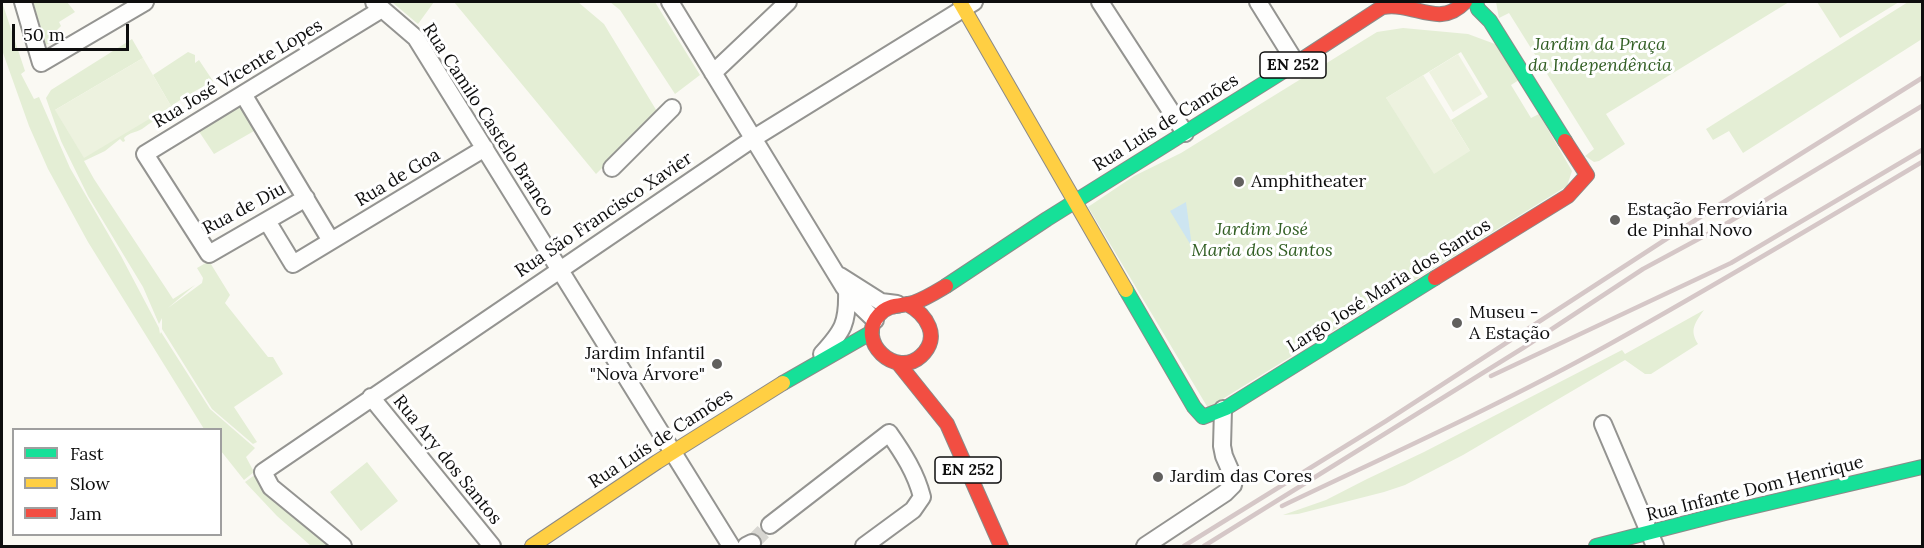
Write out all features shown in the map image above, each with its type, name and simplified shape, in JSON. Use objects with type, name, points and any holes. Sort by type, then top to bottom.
[{"type":"main road","points":[[966,4],[1074,202]]},
{"type":"main road","name":"Rua Luis de Camões","points":[[969,270],[1387,4],[1413,5],[1428,14],[1440,15],[1459,7]]},
{"type":"main road","name":"Largo José Maria dos Santos","points":[[1074,202],[1194,407],[1203,417],[1223,409],[1568,196],[1587,175],[1490,21],[1479,8]]},
{"type":"main road","name":"EN 252","points":[[873,326],[880,312],[902,304],[917,302],[969,270]]},
{"type":"main road","name":"EN 252","points":[[928,368],[925,352],[931,339],[930,324],[969,270]]},
{"type":"main road","points":[[902,304],[921,311],[930,324]]},
{"type":"main road","points":[[812,365],[866,353],[873,342],[873,326]]},
{"type":"main road","name":"Rua Luís de Camões","points":[[532,546],[673,452],[873,326]]},
{"type":"main road","points":[[898,363],[917,359],[925,352]]},
{"type":"main road","name":"EN 252","points":[[866,353],[898,363],[940,413],[955,438],[1000,546]]},
{"type":"main road","name":"EN 252","points":[[934,387],[940,413]]},
{"type":"main road","name":"Rua Infante Dom Henrique","points":[[1596,546],[1653,540],[1923,467]]},
{"type":"street","points":[[23,2],[41,63],[145,2]]},
{"type":"street","points":[[670,2],[837,274],[873,326]]},
{"type":"street","points":[[713,73],[788,2]]},
{"type":"street","points":[[1101,2],[1185,133]]},
{"type":"street","points":[[1258,2],[1296,63]]},
{"type":"street","name":"Rua São Francisco Xavier","points":[[343,546],[271,487],[263,472],[754,138],[966,4]]},
{"type":"street","name":"Rua José Vicente Lopes","points":[[145,154],[243,94],[378,5]]},
{"type":"street","name":"Rua Camilo Castelo Branco","points":[[378,5],[416,38],[731,546]]},
{"type":"street","points":[[1459,7],[1472,12],[1479,8]]},
{"type":"street","points":[[243,94],[331,241]]},
{"type":"street","points":[[612,168],[672,108]]},
{"type":"street","name":"Rua de Goa","points":[[267,221],[293,264],[485,148]]},
{"type":"street","name":"Rua de Diu","points":[[145,154],[208,254],[306,198]]},
{"type":"street","points":[[837,274],[881,302],[902,304]]},
{"type":"street","points":[[812,365],[840,335],[848,313],[848,291]]},
{"type":"street","name":"Rua Ary dos Santos","points":[[371,397],[492,546]]},
{"type":"street","points":[[1145,546],[1233,486],[1234,479],[1222,446],[1223,409]]},
{"type":"street","points":[[1603,424],[1653,540]]},
{"type":"street","points":[[770,525],[889,433],[906,459],[919,485],[922,497],[913,510],[864,546]]},
{"type":"green space","points":[[2,2],[25,71],[21,74],[34,99],[39,97],[70,168],[121,256],[160,334],[161,332],[210,409],[255,448],[246,457],[254,472],[244,480],[222,452],[222,428],[203,428],[88,242],[48,169],[29,126],[2,50]]},
{"type":"green space","points":[[33,2],[67,2],[75,12],[59,22],[61,26],[56,31],[59,37],[46,45]]},
{"type":"green space","points":[[392,2],[434,2],[418,24]]},
{"type":"green space","points":[[454,2],[578,2],[604,24],[658,113],[596,174]]},
{"type":"green space","points":[[610,2],[655,2],[700,75],[675,94],[620,10]]},
{"type":"green space","name":"Jardim da Praça da Independência","points":[[1496,2],[1789,2],[1606,114],[1625,144],[1594,162],[1585,156],[1594,149],[1509,13],[1499,18]]},
{"type":"green space","points":[[1817,2],[1899,2],[1840,38]]},
{"type":"green space","points":[[1908,2],[1922,2],[1922,39],[1743,153],[1729,131],[1713,140],[1706,129]]},
{"type":"green space","name":"Jardim José Maria dos Santos","points":[[1403,28],[1468,34],[1495,44],[1519,80],[1511,85],[1531,118],[1539,114],[1572,171],[1567,186],[1208,408],[1088,207],[1134,176],[1181,153],[1377,32]],"holes":[[[1461,52],[1488,97],[1451,120],[1470,151],[1386,98]]]},
{"type":"green space","points":[[132,39],[143,58],[55,110],[171,106],[153,75],[188,52],[195,55],[195,63],[199,60],[213,81],[176,103],[159,119],[126,136],[125,141],[120,139],[105,151],[84,161],[173,299],[195,285],[168,308],[202,283],[203,278],[197,268],[209,261],[230,295],[225,303],[268,357],[273,357],[283,374],[234,407],[257,442],[253,444],[212,409],[162,329],[162,318],[159,324],[143,287],[88,196],[61,141],[46,98],[51,90]]},
{"type":"green space","points":[[1458,54],[1482,94],[1453,112],[1429,72]]},
{"type":"green space","points":[[143,58],[171,106],[84,158],[55,110]]},
{"type":"green space","points":[[1423,75],[1470,151],[1434,174],[1386,98]]},
{"type":"green space","points":[[239,105],[254,131],[214,154],[198,130]]},
{"type":"green space","points":[[1704,310],[1694,327],[1694,335],[1698,344],[1651,374],[1645,374],[1625,360],[1463,455],[1405,485],[1298,514],[1283,515],[1326,500],[1622,350],[1625,354]]},
{"type":"green space","points":[[367,462],[398,501],[361,531],[330,492]]},
{"type":"green space","points":[[256,474],[337,546],[311,546],[277,516],[245,482]]},
{"type":"water","points":[[1186,202],[1192,247],[1170,211]]},
{"type":"tunnel","points":[[752,543],[770,525]]},
{"type":"railway","points":[[1184,546],[1386,421],[1711,210],[1922,78]]},
{"type":"railway","points":[[1204,546],[1523,348],[1643,269],[1719,228],[1922,106]]},
{"type":"railway","points":[[1491,376],[1731,263],[1922,150]]},
{"type":"railway","points":[[1282,506],[1568,367],[1727,278],[1922,162]]},
{"type":"traffic: fast","points":[[1476,2],[1478,9],[1490,21],[1565,141]]},
{"type":"traffic: fast","points":[[946,286],[1047,219],[1298,62]]},
{"type":"traffic: fast","points":[[1126,290],[1194,407],[1203,417],[1226,408],[1435,278]]},
{"type":"traffic: fast","points":[[783,383],[872,332]]},
{"type":"traffic: fast","points":[[1596,546],[1922,467]]},
{"type":"traffic: slow","points":[[960,2],[1126,290]]},
{"type":"traffic: slow","points":[[532,546],[657,462],[783,383]]},
{"type":"traffic: jam","points":[[1298,62],[1390,2]]},
{"type":"traffic: jam","points":[[1383,7],[1395,6],[1436,14],[1455,10],[1465,2]]},
{"type":"traffic: jam","points":[[1435,278],[1568,196],[1587,175],[1565,141]]},
{"type":"traffic: jam","points":[[907,304],[914,308],[925,320],[931,334],[927,349],[921,356],[911,362],[901,363],[890,360],[875,345],[872,336],[873,325],[886,309],[895,306],[913,303],[946,286]]},
{"type":"traffic: jam","points":[[898,363],[947,424],[1001,546]]},
{"type":"place","name":"Amphitheater","points":[[1239,182]]},
{"type":"place","name":"Estação Ferroviária de Pinhal Novo","points":[[1615,220]]},
{"type":"place","name":"Museu - A Estação","points":[[1457,323]]},
{"type":"place","name":"Jardim Infantil \"Nova Árvore\"","points":[[717,364]]},
{"type":"place","name":"Jardim das Cores","points":[[1158,477]]}]
